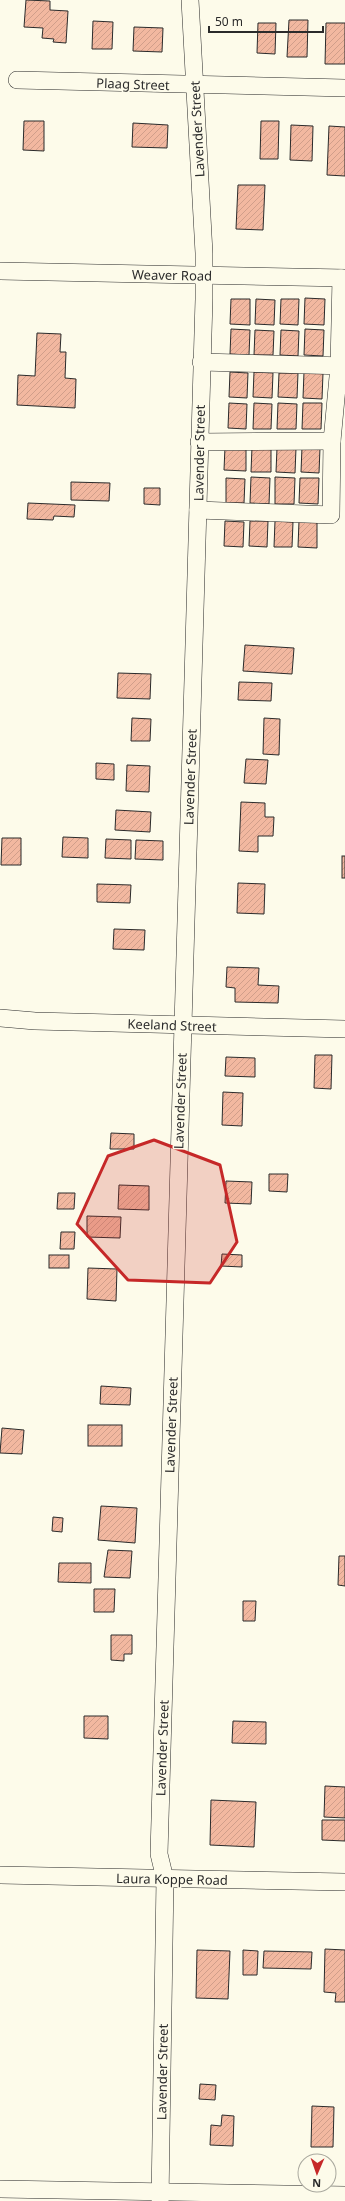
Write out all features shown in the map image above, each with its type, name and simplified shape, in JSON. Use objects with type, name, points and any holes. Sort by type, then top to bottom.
[{"type":"street","name":"Lavender Street","points":[[160,2196],[165,1879],[159,1854],[204,276],[190,0]]},
{"type":"street","name":"Plaag Street","points":[[17,80],[345,88]]},
{"type":"street","name":"Weaver Road","points":[[0,271],[343,278]]},
{"type":"street","points":[[198,510],[331,515],[332,441],[342,366],[343,278]]},
{"type":"street","points":[[202,362],[342,366]]},
{"type":"street","points":[[199,442],[332,441]]},
{"type":"street","name":"Keeland Street","points":[[0,1018],[35,1021],[182,1026],[345,1029]]},
{"type":"street","name":"Laura Koppe Road","points":[[0,1875],[345,1882]]},
{"type":"street","points":[[0,2189],[160,2196],[345,2195]]},
{"type":"highlighted area","points":[[154,1140],[220,1165],[237,1242],[210,1283],[128,1280],[77,1224],[108,1156]]},
{"type":"building","points":[[26,0],[50,1],[50,10],[68,11],[66,43],[53,42],[54,39],[42,38],[43,28],[24,27]]},
{"type":"building","points":[[289,20],[308,20],[307,57],[287,57]]},
{"type":"building","points":[[93,21],[113,22],[112,49],[92,49]]},
{"type":"building","points":[[258,23],[276,23],[275,54],[257,53]]},
{"type":"building","points":[[326,23],[345,23],[345,64],[325,64]]},
{"type":"building","points":[[134,27],[163,28],[162,52],[133,51]]},
{"type":"building","points":[[24,121],[44,121],[44,151],[23,150]]},
{"type":"building","points":[[261,121],[279,121],[278,159],[260,159]]},
{"type":"building","points":[[133,123],[168,125],[167,148],[132,147]]},
{"type":"building","points":[[291,125],[313,126],[312,161],[290,160]]},
{"type":"building","points":[[329,126],[345,127],[345,176],[327,175]]},
{"type":"building","points":[[238,185],[265,185],[263,230],[236,229]]},
{"type":"building","points":[[305,298],[325,299],[324,325],[304,324]]},
{"type":"building","points":[[231,299],[250,299],[250,325],[230,324]]},
{"type":"building","points":[[256,299],[275,300],[274,325],[255,324]]},
{"type":"building","points":[[281,299],[299,299],[298,325],[280,324]]},
{"type":"building","points":[[231,329],[250,330],[249,355],[230,354]]},
{"type":"building","points":[[305,329],[324,330],[323,356],[304,355]]},
{"type":"building","points":[[255,330],[274,331],[273,355],[254,355]]},
{"type":"building","points":[[281,330],[299,331],[298,356],[280,355]]},
{"type":"building","points":[[37,333],[61,334],[60,352],[66,352],[65,378],[76,379],[75,408],[17,405],[18,375],[35,376]]},
{"type":"building","points":[[230,372],[248,373],[247,398],[229,397]]},
{"type":"building","points":[[254,372],[273,373],[272,398],[253,397]]},
{"type":"building","points":[[304,372],[323,373],[322,399],[303,398]]},
{"type":"building","points":[[279,373],[298,373],[297,398],[278,397]]},
{"type":"building","points":[[229,403],[247,404],[246,429],[228,428]]},
{"type":"building","points":[[254,403],[272,404],[271,429],[253,429]]},
{"type":"building","points":[[278,403],[297,404],[296,429],[277,429]]},
{"type":"building","points":[[303,403],[322,403],[321,429],[302,429]]},
{"type":"building","points":[[225,447],[246,448],[246,471],[224,470]]},
{"type":"building","points":[[252,447],[271,447],[271,472],[251,472]]},
{"type":"building","points":[[302,447],[320,448],[319,473],[301,472]]},
{"type":"building","points":[[277,448],[296,448],[295,473],[276,472]]},
{"type":"building","points":[[251,477],[270,478],[269,504],[250,503]]},
{"type":"building","points":[[275,477],[295,478],[294,504],[275,504]]},
{"type":"building","points":[[226,478],[245,479],[244,503],[226,503]]},
{"type":"building","points":[[300,478],[319,478],[318,504],[299,503]]},
{"type":"building","points":[[71,482],[110,483],[109,501],[71,500]]},
{"type":"building","points":[[144,488],[160,488],[160,505],[144,504]]},
{"type":"building","points":[[28,503],[75,505],[74,517],[54,516],[53,520],[27,519]]},
{"type":"building","points":[[225,521],[244,522],[243,547],[224,546]]},
{"type":"building","points":[[250,521],[268,521],[267,547],[249,546]]},
{"type":"building","points":[[275,521],[293,522],[292,547],[274,547]]},
{"type":"building","points":[[299,521],[317,521],[317,548],[298,547]]},
{"type":"building","points":[[245,645],[294,648],[292,674],[243,671]]},
{"type":"building","points":[[118,673],[151,674],[150,699],[117,698]]},
{"type":"building","points":[[239,682],[272,683],[271,701],[238,700]]},
{"type":"building","points":[[132,718],[151,719],[150,741],[131,741]]},
{"type":"building","points":[[264,718],[280,719],[279,755],[263,754]]},
{"type":"building","points":[[246,759],[268,760],[266,784],[244,783]]},
{"type":"building","points":[[96,763],[114,764],[114,780],[96,779]]},
{"type":"building","points":[[127,765],[150,766],[149,792],[126,791]]},
{"type":"building","points":[[241,802],[265,803],[265,817],[274,817],[273,836],[258,836],[258,852],[239,851]]},
{"type":"building","points":[[116,810],[151,812],[150,832],[115,830]]},
{"type":"building","points":[[63,837],[88,838],[88,858],[62,857]]},
{"type":"building","points":[[2,838],[21,838],[21,865],[1,865]]},
{"type":"building","points":[[106,839],[131,840],[131,859],[105,858]]},
{"type":"building","points":[[136,840],[163,841],[163,860],[135,859]]},
{"type":"building","points":[[342,856],[345,856],[345,878],[342,878]]},
{"type":"building","points":[[238,883],[265,884],[264,914],[237,913]]},
{"type":"building","points":[[97,884],[131,885],[130,903],[97,902]]},
{"type":"building","points":[[114,929],[145,930],[144,950],[113,949]]},
{"type":"building","points":[[227,967],[259,968],[258,985],[279,986],[278,1003],[235,1002],[235,988],[226,987]]},
{"type":"building","points":[[315,1055],[332,1055],[331,1089],[314,1088]]},
{"type":"building","points":[[226,1057],[255,1058],[255,1077],[225,1076]]},
{"type":"building","points":[[223,1092],[243,1093],[242,1126],[222,1125]]},
{"type":"building","points":[[111,1133],[134,1134],[134,1149],[110,1149]]},
{"type":"building","points":[[269,1174],[288,1174],[287,1192],[269,1191]]},
{"type":"building","points":[[226,1181],[252,1182],[251,1204],[225,1203]]},
{"type":"building","points":[[119,1185],[149,1186],[149,1210],[118,1209]]},
{"type":"building","points":[[58,1193],[75,1193],[74,1209],[57,1209]]},
{"type":"building","points":[[87,1216],[121,1217],[120,1238],[87,1237]]},
{"type":"building","points":[[61,1232],[75,1232],[74,1249],[60,1249]]},
{"type":"building","points":[[222,1254],[242,1255],[242,1267],[221,1266]]},
{"type":"building","points":[[49,1255],[69,1255],[69,1268],[49,1268]]},
{"type":"building","points":[[88,1268],[117,1269],[116,1301],[87,1299]]},
{"type":"building","points":[[101,1386],[131,1388],[130,1405],[100,1404]]},
{"type":"building","points":[[88,1425],[122,1425],[122,1446],[88,1446]]},
{"type":"building","points":[[2,1428],[24,1430],[22,1454],[0,1453]]},
{"type":"building","points":[[101,1506],[137,1508],[135,1543],[98,1540]]},
{"type":"building","points":[[53,1517],[63,1518],[62,1532],[52,1531]]},
{"type":"building","points":[[108,1550],[132,1551],[130,1578],[104,1577]]},
{"type":"building","points":[[339,1556],[345,1556],[345,1586],[338,1585]]},
{"type":"building","points":[[59,1563],[91,1563],[91,1583],[58,1582]]},
{"type":"building","points":[[94,1589],[115,1589],[114,1612],[94,1612]]},
{"type":"building","points":[[243,1601],[256,1601],[255,1621],[243,1621]]},
{"type":"building","points":[[111,1635],[132,1635],[132,1654],[124,1654],[124,1661],[111,1660]]},
{"type":"building","points":[[84,1716],[108,1716],[108,1739],[84,1738]]},
{"type":"building","points":[[233,1721],[266,1722],[266,1744],[232,1743]]},
{"type":"building","points":[[325,1786],[345,1787],[345,1818],[324,1817]]},
{"type":"building","points":[[211,1800],[256,1802],[254,1847],[210,1845]]},
{"type":"building","points":[[322,1820],[345,1820],[345,1841],[322,1840]]},
{"type":"building","points":[[325,1949],[345,1950],[345,2002],[335,2002],[336,1993],[324,1992]]},
{"type":"building","points":[[197,1950],[230,1951],[228,1999],[196,1998]]},
{"type":"building","points":[[243,1950],[258,1951],[257,1975],[243,1975]]},
{"type":"building","points":[[264,1951],[312,1952],[311,1969],[263,1968]]},
{"type":"building","points":[[200,2084],[216,2085],[215,2100],[199,2099]]},
{"type":"building","points":[[312,2106],[334,2107],[333,2147],[311,2147]]},
{"type":"building","points":[[222,2115],[234,2116],[233,2146],[210,2145],[211,2125],[221,2126]]}]
